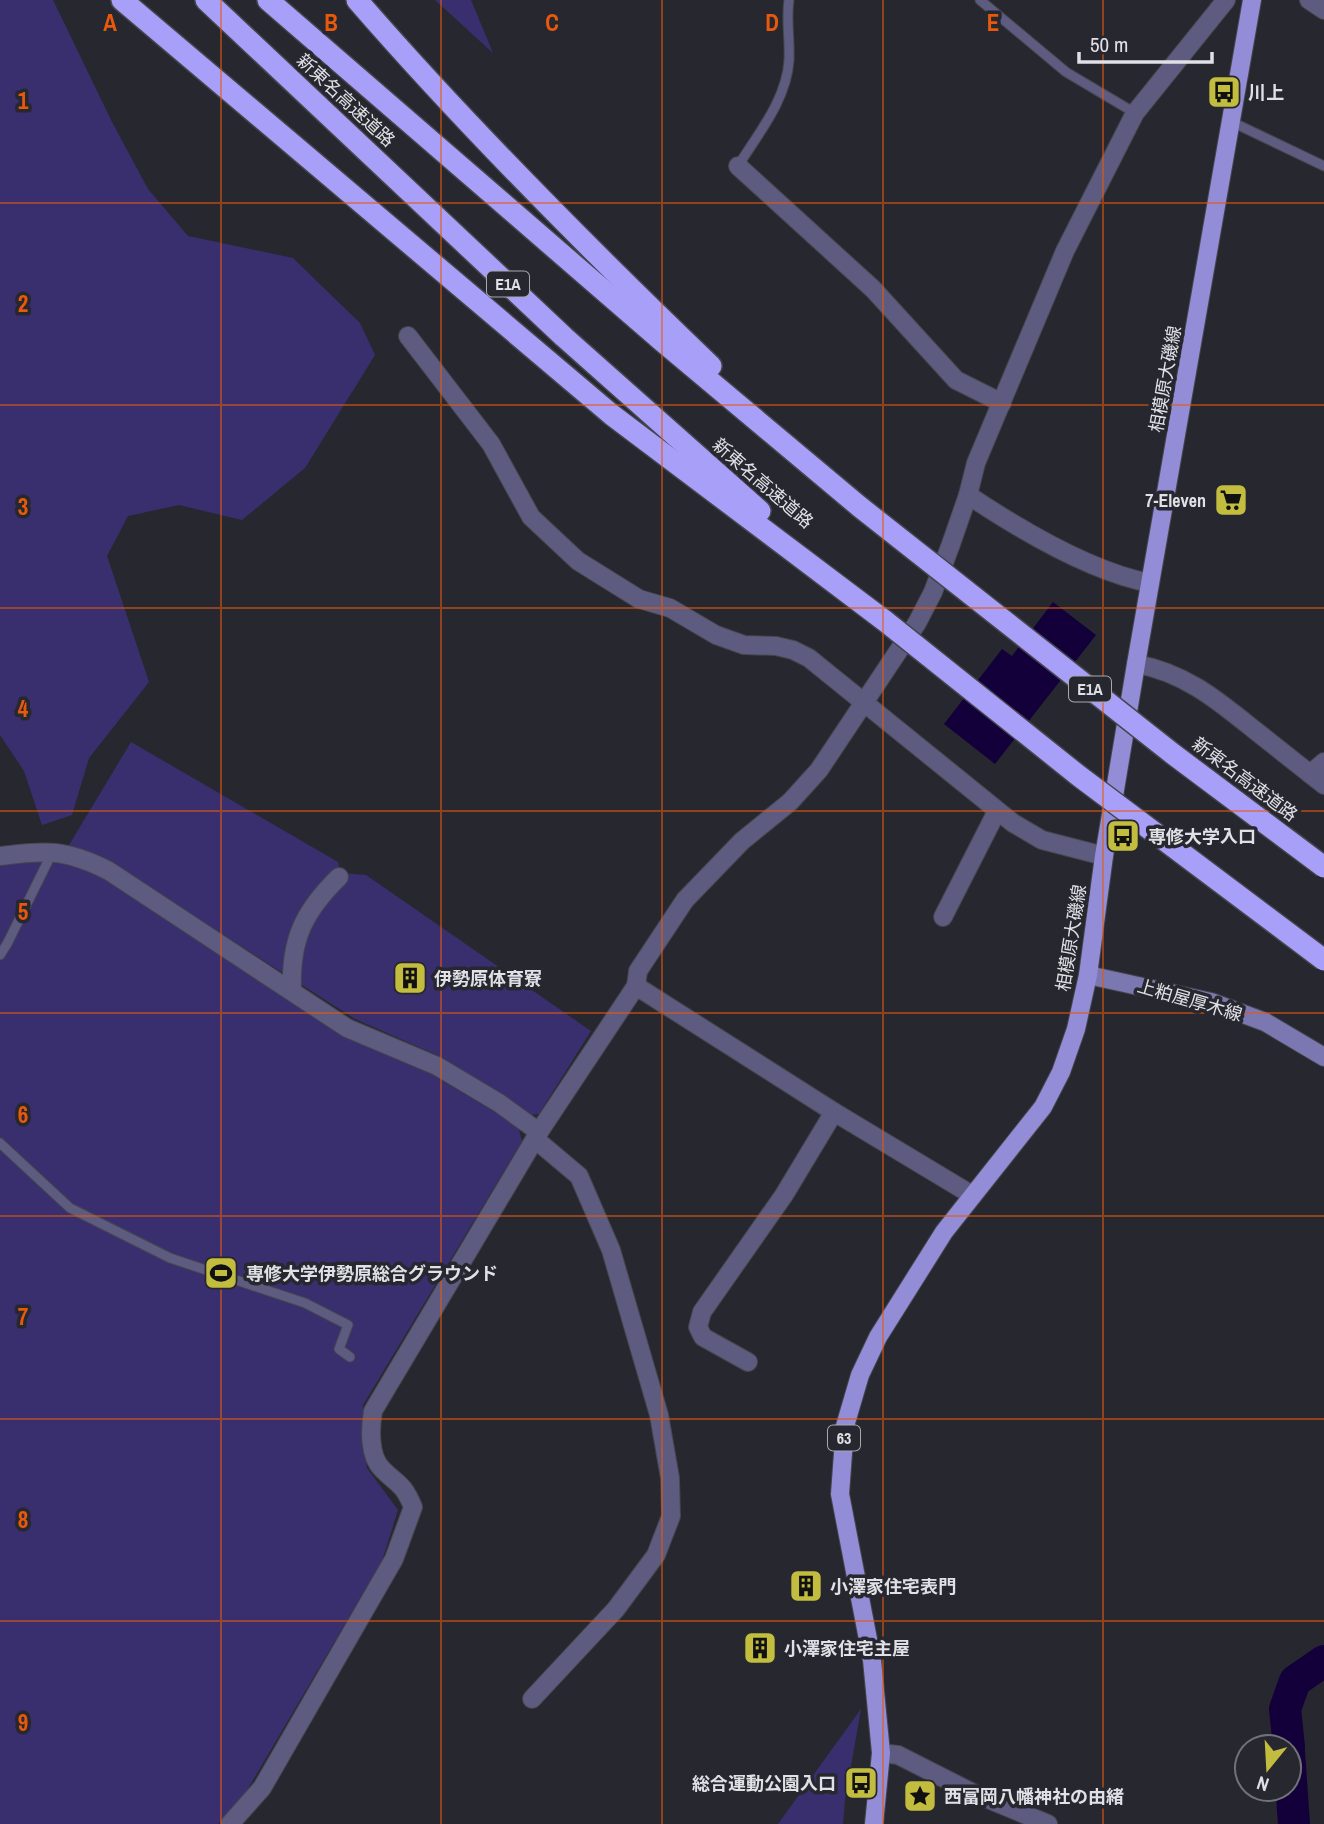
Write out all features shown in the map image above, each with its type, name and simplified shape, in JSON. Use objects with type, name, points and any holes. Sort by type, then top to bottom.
[{"type":"highway","points":[[122,0],[603,407],[814,563],[1079,776],[1324,960]]},
{"type":"highway","name":"新東名高速道路","points":[[206,0],[564,337],[814,563]]},
{"type":"highway","name":"新東名高速道路","points":[[268,0],[651,332],[863,504],[971,596],[1173,754],[1324,867]]},
{"type":"highway","points":[[358,0],[506,160],[671,327],[863,504]]},
{"type":"main road","name":"相模原大磯線","points":[[874,1824],[881,1753],[872,1660],[840,1494],[845,1426],[860,1375],[878,1337],[944,1232],[1043,1107],[1061,1072],[1076,1029],[1088,975],[1104,856],[1136,664],[1252,0]]},
{"type":"main road","name":"上粕屋厚木線","points":[[1088,975],[1211,1002],[1265,1022],[1324,1058]]},
{"type":"street","points":[[230,1824],[262,1788],[394,1559],[413,1507],[405,1488],[381,1468],[376,1460],[370,1428],[373,1411],[537,1135],[636,986],[638,971],[685,900],[742,841],[790,802],[820,770],[917,623],[933,592],[968,495],[976,463],[1065,251],[1135,113],[1226,0]]},
{"type":"street","points":[[1309,0],[1324,10]]},
{"type":"street","points":[[737,166],[873,289],[956,380],[1002,403]]},
{"type":"street","points":[[408,336],[491,444],[531,517],[578,561],[639,599],[670,608],[716,635],[744,645],[776,646],[793,650],[809,658],[997,811],[1042,840],[1104,856]]},
{"type":"street","points":[[968,495],[1016,527],[1109,572],[1150,583]]},
{"type":"street","points":[[1136,664],[1156,668],[1184,679],[1319,774]]},
{"type":"street","points":[[943,906],[997,811]]},
{"type":"street","points":[[0,856],[53,851],[84,858],[109,871],[346,1028],[437,1066],[499,1103],[579,1176],[611,1251],[659,1415],[670,1478],[671,1516],[656,1555],[616,1609],[533,1699]]},
{"type":"street","points":[[292,992],[293,950],[306,916],[321,895],[339,877]]},
{"type":"street","points":[[636,986],[834,1112],[972,1195]]},
{"type":"street","points":[[748,1363],[704,1337],[698,1327],[702,1312],[784,1195],[834,1112]]},
{"type":"street","points":[[881,1753],[898,1755],[971,1792],[1048,1824]]},
{"type":"lane","points":[[737,166],[780,99],[789,61],[786,20],[789,0]]},
{"type":"lane","points":[[980,0],[1066,72],[1135,113]]},
{"type":"lane","points":[[1231,122],[1324,166]]},
{"type":"lane","points":[[0,955],[53,851]]},
{"type":"lane","points":[[0,1143],[70,1208],[170,1258],[305,1303],[348,1325],[339,1349],[351,1357]]},
{"type":"shaded area","points":[[0,0],[53,0],[148,189],[188,236],[293,258],[360,323],[375,355],[305,468],[242,520],[179,505],[128,516],[107,556],[149,682],[89,758],[72,815],[42,825],[24,771],[0,735]]},
{"type":"shaded area","points":[[435,0],[471,0],[493,53]]},
{"type":"shaded area","points":[[1053,602],[1096,635],[995,764],[944,724],[1002,649],[1012,656]]},
{"type":"shaded area","points":[[131,742],[338,862],[341,873],[366,875],[591,1031],[539,1114],[530,1115],[437,1055],[355,1019],[111,863],[69,845]]},
{"type":"shaded area","name":"専修大学伊勢原総合グラウンド","points":[[42,860],[80,866],[106,880],[345,1037],[433,1075],[505,1118],[519,1130],[522,1141],[363,1405],[367,1468],[398,1510],[382,1561],[239,1804],[218,1824],[0,1824],[0,864]]},
{"type":"shaded area","points":[[861,1709],[843,1824],[778,1824]]},
{"type":"waterway","points":[[1288,1733],[1285,1709],[1295,1681],[1324,1661]]},
{"type":"waterway","points":[[1293,1803],[1294,1824]]},
{"type":"place","name":"川上","points":[[1224,92]]},
{"type":"place","name":"7-Eleven","points":[[1231,500]]},
{"type":"place","name":"専修大学入口","points":[[1123,836]]},
{"type":"place","name":"伊勢原体育寮","points":[[410,978]]},
{"type":"place","name":"専修大学伊勢原総合グラウンド","points":[[221,1273]]},
{"type":"place","name":"小澤家住宅表門","points":[[806,1586]]},
{"type":"place","name":"小澤家住宅主屋","points":[[760,1648]]},
{"type":"place","name":"総合運動公園入口","points":[[861,1783]]},
{"type":"place","name":"西富岡八幡神社の由緒","points":[[920,1796]]}]
